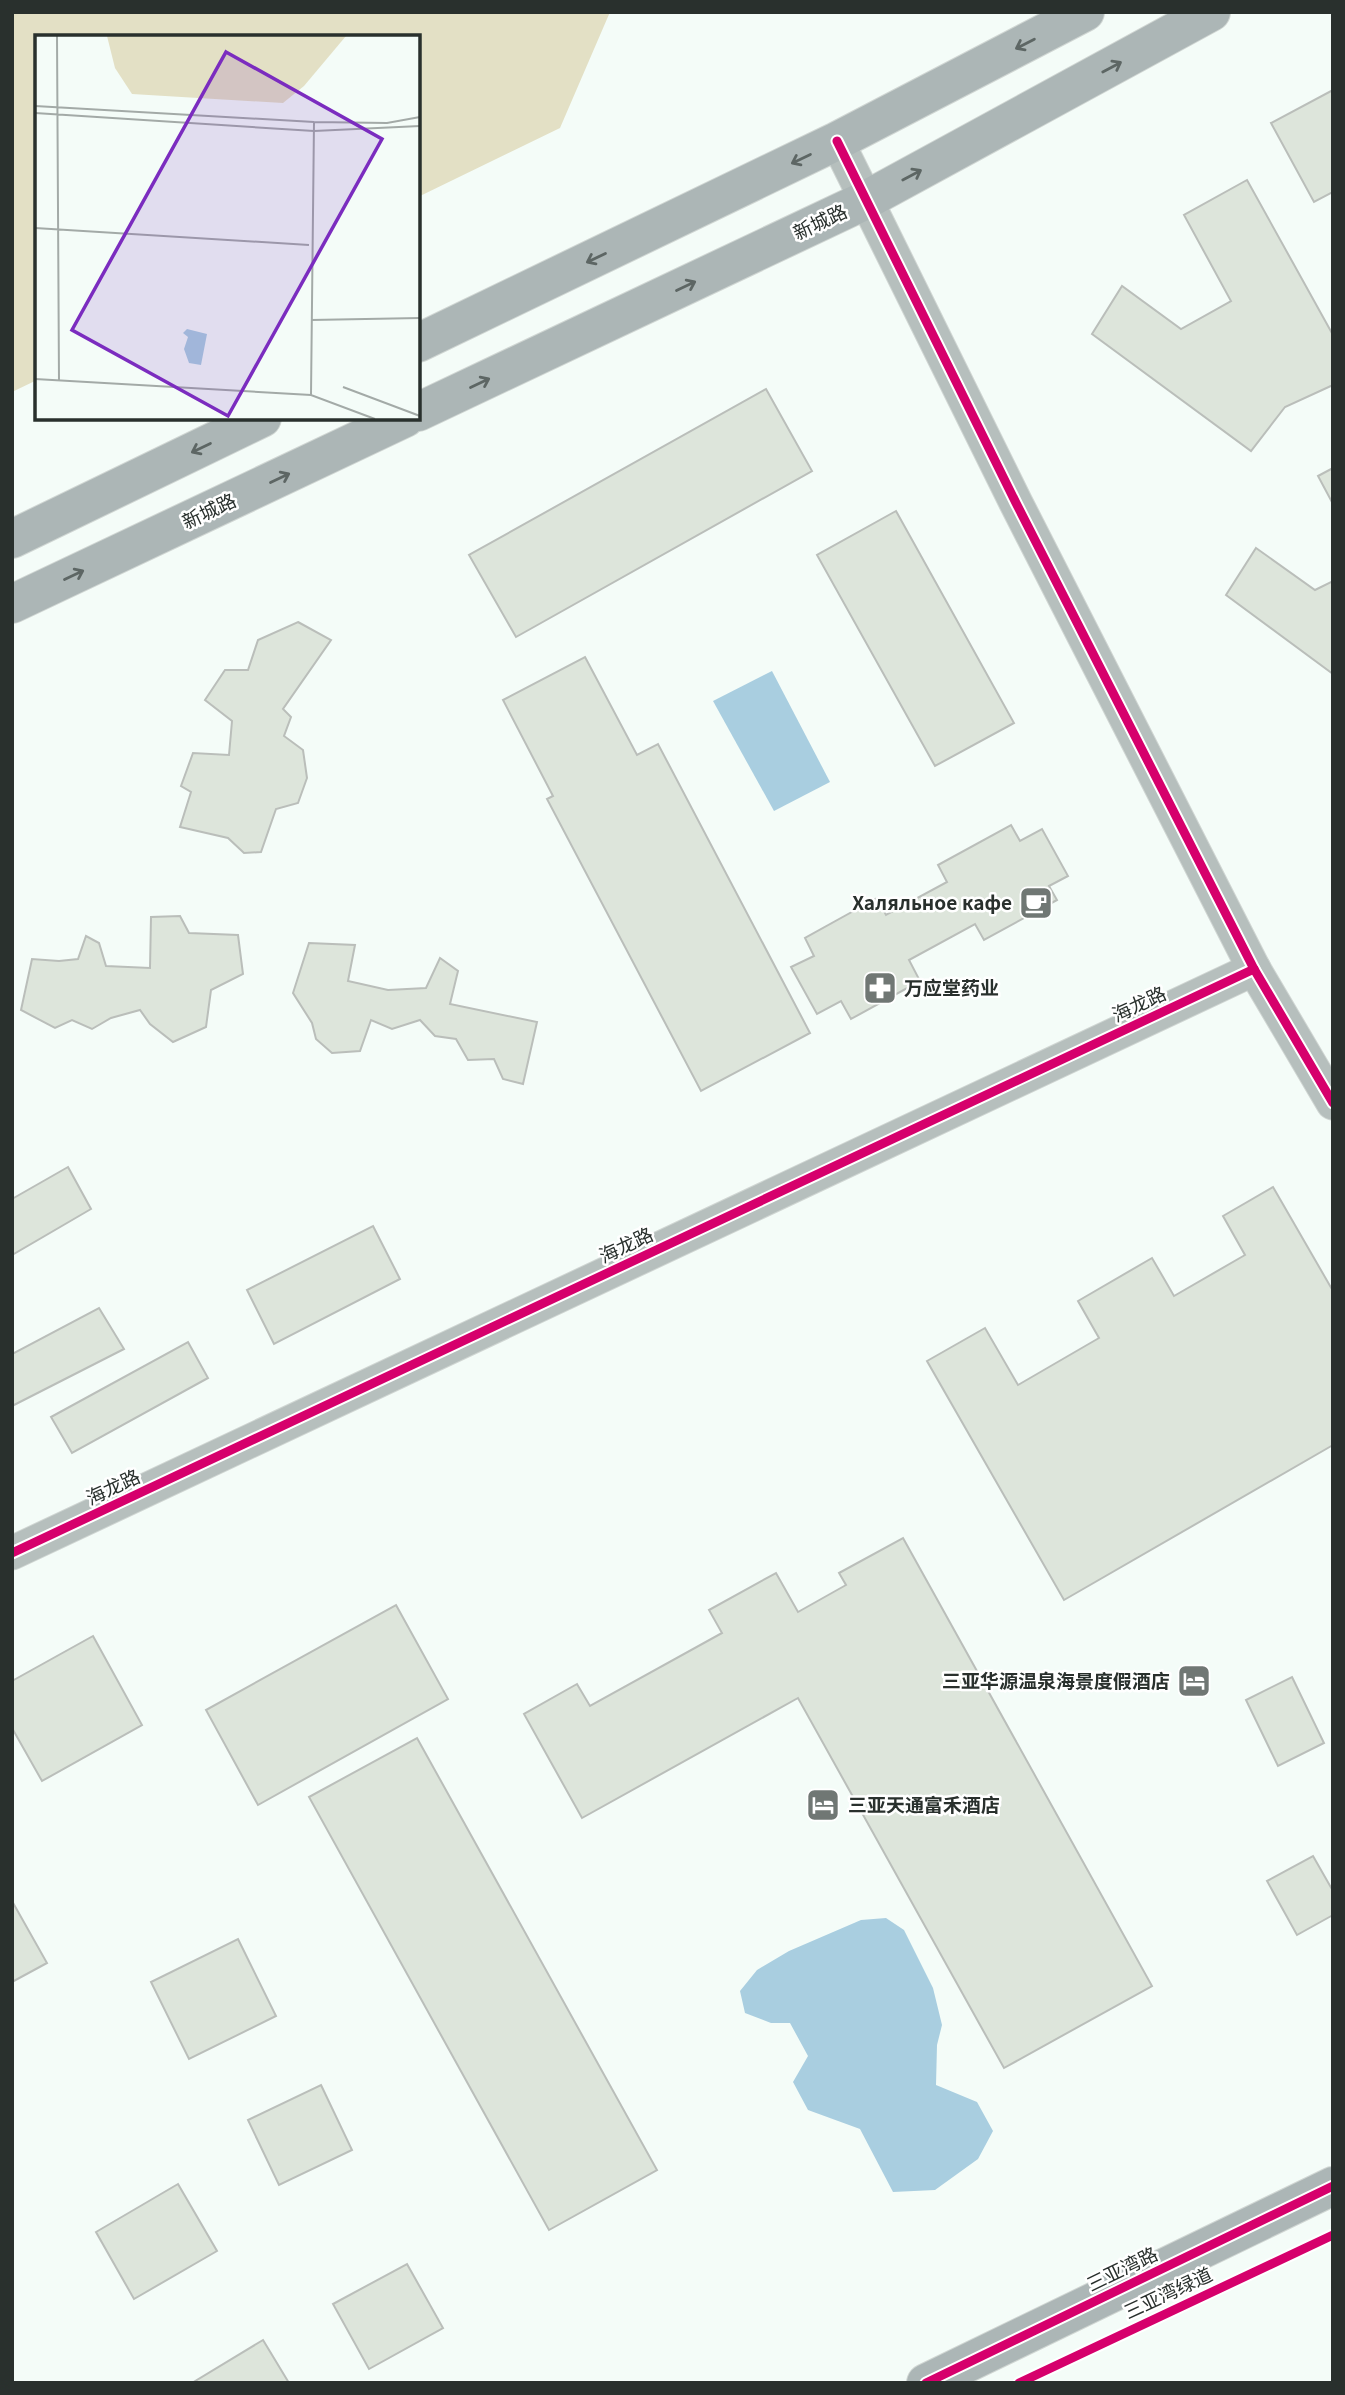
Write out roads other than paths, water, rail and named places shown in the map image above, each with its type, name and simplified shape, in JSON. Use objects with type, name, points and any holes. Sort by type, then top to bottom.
[{"type":"main road","points":[[420,342],[836,142],[1086,12]]},
{"type":"main road","name":"新城路","points":[[420,411],[866,200],[1212,12]]},
{"type":"main road","points":[[12,539],[258,420]]},
{"type":"main road","name":"新城路","points":[[12,604],[401,420]]},
{"type":"main road","name":"三亚湾路","points":[[926,2383],[1333,2186]]},
{"type":"street","points":[[836,142],[1016,503],[1254,969],[1333,1103]]},
{"type":"street","name":"海龙路","points":[[12,1553],[1254,969]]},
{"type":"water","points":[[772,671],[830,782],[774,811],[713,701]]},
{"type":"water","points":[[886,1918],[904,1930],[933,1988],[942,2025],[937,2045],[936,2085],[977,2102],[993,2131],[978,2159],[935,2190],[893,2192],[860,2129],[808,2110],[793,2082],[808,2056],[790,2023],[771,2023],[745,2013],[740,1991],[757,1970],[789,1951],[861,1920]]},
{"type":"place","name":"Халяльное кафе","points":[[1036,903]]},
{"type":"place","name":"万应堂药业","points":[[880,988]]},
{"type":"place","name":"三亚华源温泉海景度假酒店","points":[[1194,1681]]},
{"type":"place","name":"三亚天通富禾酒店","points":[[823,1805]]}]
